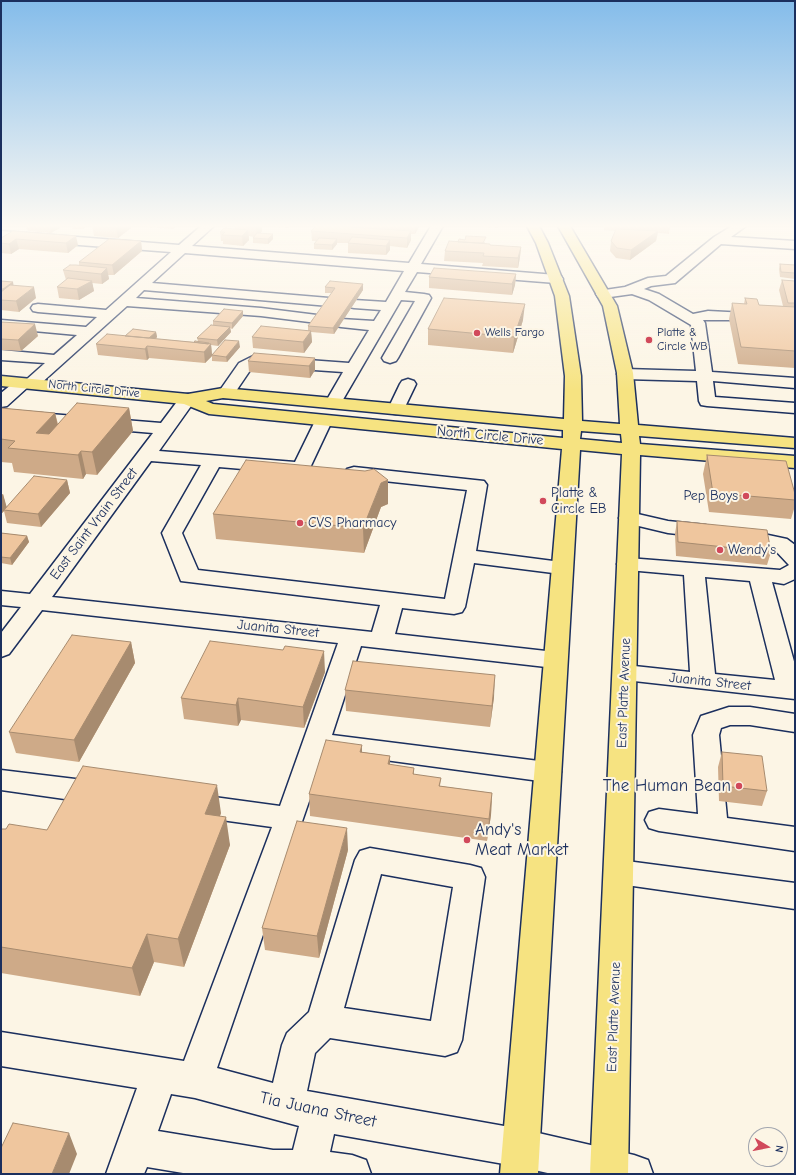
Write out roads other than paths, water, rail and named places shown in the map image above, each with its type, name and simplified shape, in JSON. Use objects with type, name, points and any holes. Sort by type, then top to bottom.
[{"type":"main road","points":[[520,1161],[561,568],[574,405],[573,376],[565,314],[556,281]]},
{"type":"main road","name":"East Platte Avenue","points":[[596,281],[607,300],[625,374],[630,438],[619,872],[617,1173]]},
{"type":"main road","name":"North Circle Drive","points":[[1,381],[188,399],[226,393],[396,409],[571,434]]},
{"type":"main road","name":"North Circle Drive","points":[[188,399],[209,409],[323,421],[630,438],[795,443]]},
{"type":"main road","name":"North Circle Drive","points":[[630,438],[795,462]]},
{"type":"street","points":[[1,402],[58,360],[146,281]]},
{"type":"street","points":[[333,403],[403,281]]},
{"type":"street","points":[[607,300],[633,290],[648,282],[661,281]]},
{"type":"street","points":[[607,300],[654,297],[673,290],[670,281]]},
{"type":"street","points":[[140,286],[329,302]]},
{"type":"street","points":[[633,290],[654,297],[698,324],[707,401],[795,408]]},
{"type":"street","points":[[354,304],[424,298],[390,358]]},
{"type":"street","points":[[123,301],[261,312],[317,319]]},
{"type":"street","points":[[38,308],[108,314]]},
{"type":"street","points":[[690,319],[708,315],[742,316]]},
{"type":"street","points":[[341,323],[377,326]]},
{"type":"street","points":[[1,324],[89,332]]},
{"type":"street","points":[[1,355],[58,360]]},
{"type":"street","points":[[226,393],[244,366],[253,361],[353,368]]},
{"type":"street","points":[[625,374],[705,376],[795,383]]},
{"type":"street","points":[[396,409],[408,384]]},
{"type":"street","name":"East Saint Vrain Street","points":[[1,649],[188,399]]},
{"type":"street","points":[[1,415],[165,429]]},
{"type":"street","points":[[146,455],[309,469],[323,421]]},
{"type":"street","points":[[213,461],[172,533],[189,576],[454,607],[465,556],[477,485],[340,472]]},
{"type":"street","points":[[629,518],[668,527],[743,535],[780,543],[794,555],[795,560]]},
{"type":"street","points":[[465,556],[561,568]]},
{"type":"street","points":[[628,564],[784,577],[795,570]]},
{"type":"street","points":[[694,570],[703,681]]},
{"type":"street","points":[[760,575],[792,691]]},
{"type":"street","name":"Juanita Street","points":[[1,598],[555,660]]},
{"type":"street","points":[[381,641],[393,600]]},
{"type":"street","points":[[196,1080],[290,818],[352,637]]},
{"type":"street","name":"Juanita Street","points":[[625,673],[792,691]]},
{"type":"street","points":[[713,827],[706,735],[710,722],[729,716],[750,716],[795,722]]},
{"type":"street","points":[[316,742],[547,772]]},
{"type":"street","points":[[1,780],[126,796]]},
{"type":"street","points":[[165,802],[290,818]]},
{"type":"street","points":[[659,820],[795,838]]},
{"type":"street","points":[[307,1169],[299,1046],[323,1021],[370,860],[470,877],[445,1040],[323,1021]]},
{"type":"street","points":[[619,872],[795,896]]},
{"type":"street","name":"Tia Juana Street","points":[[1,1049],[196,1080],[303,1109],[520,1161],[617,1173]]},
{"type":"street","points":[[159,1075],[130,1160],[273,1169],[307,1169],[352,1174]]},
{"type":"place","name":"Wells Fargo","points":[[477,333]]},
{"type":"place","name":"Platte & Circle WB","points":[[649,340]]},
{"type":"place","name":"Pep Boys","points":[[746,496]]},
{"type":"place","name":"Platte & Circle EB","points":[[543,501]]},
{"type":"place","name":"CVS Pharmacy","points":[[300,523]]},
{"type":"place","name":"Wendy's","points":[[720,550]]},
{"type":"place","name":"The Human Bean","points":[[739,786]]},
{"type":"place","name":"Andy's Meat Market","points":[[467,840]]}]
